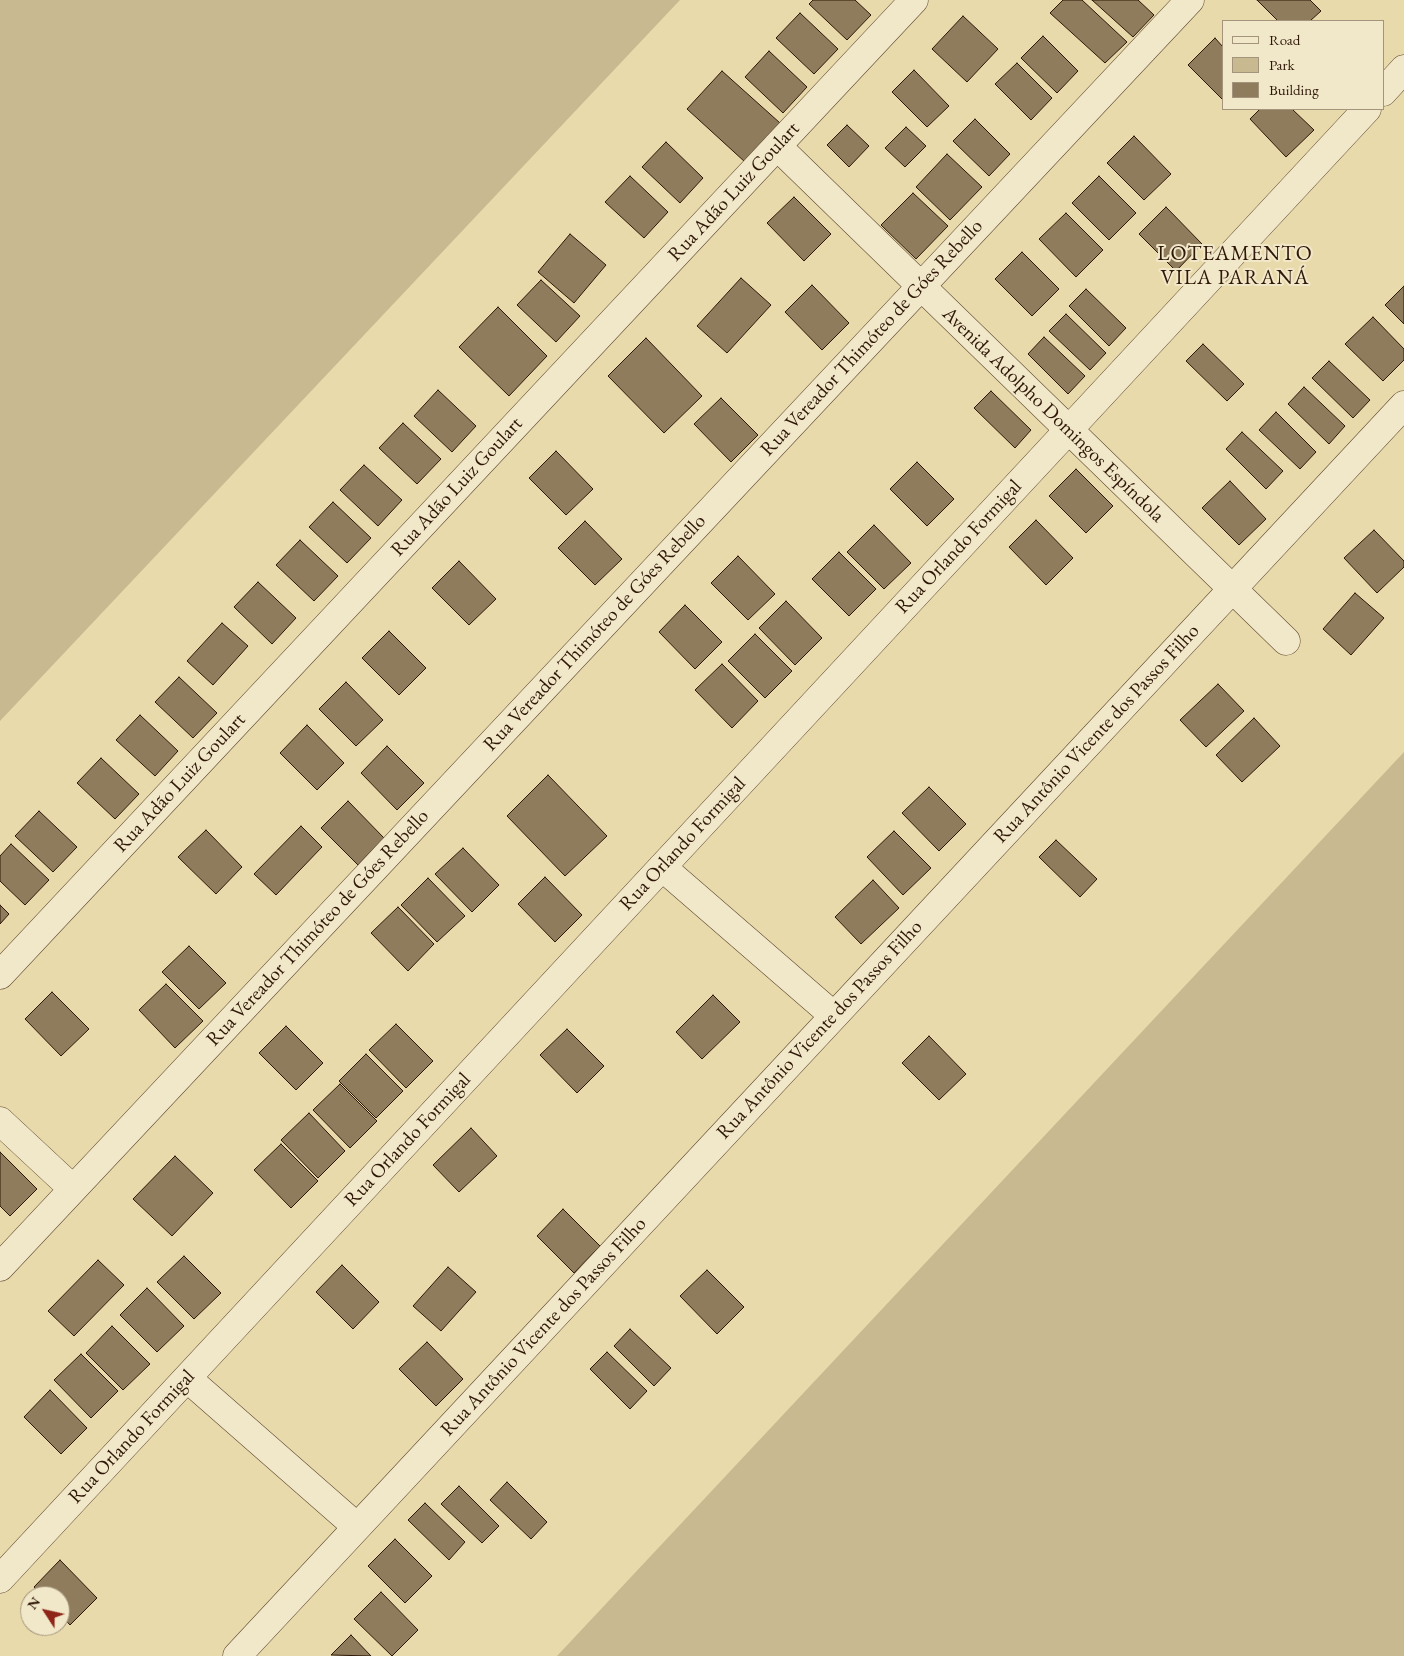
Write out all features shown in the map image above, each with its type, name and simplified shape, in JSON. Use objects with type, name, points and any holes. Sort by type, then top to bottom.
[{"type":"street","name":"Rua Adão Luiz Goulart","points":[[0,975],[914,0]]},
{"type":"street","name":"Rua Vereador Thimóteo de Góes Rebello","points":[[0,1266],[1190,0]]},
{"type":"street","points":[[1384,91],[1404,69]]},
{"type":"street","name":"Rua Orlando Formigal","points":[[0,1579],[1366,110]]},
{"type":"street","name":"Avenida Adolpho Domingos Espíndola","points":[[777,146],[1286,641]]},
{"type":"street","name":"Rua Antônio Vicente dos Passos Filho","points":[[237,1656],[1404,405]]},
{"type":"street","points":[[662,867],[834,1016]]},
{"type":"street","points":[[0,1121],[73,1189]]},
{"type":"street","points":[[187,1378],[357,1527]]},
{"type":"green space","points":[[0,0],[680,0],[0,721]]},
{"type":"green space","points":[[1404,752],[1404,1656],[557,1656]]},
{"type":"building","points":[[813,0],[855,0],[871,15],[847,40],[809,4]]},
{"type":"building","points":[[1063,0],[1082,0],[1127,42],[1105,63],[1050,13]]},
{"type":"building","points":[[1092,0],[1138,0],[1154,15],[1133,37]]},
{"type":"building","points":[[1257,0],[1310,0],[1321,11],[1311,20],[1277,20]]},
{"type":"building","points":[[800,13],[838,49],[814,74],[776,38]]},
{"type":"building","points":[[963,16],[998,49],[967,82],[932,49]]},
{"type":"building","points":[[1043,36],[1078,71],[1057,93],[1021,58]]},
{"type":"building","points":[[1215,38],[1222,46],[1222,99],[1188,65]]},
{"type":"building","points":[[769,51],[807,87],[783,113],[745,77]]},
{"type":"building","points":[[1017,63],[1052,98],[1031,120],[995,84]]},
{"type":"building","points":[[914,70],[949,106],[927,127],[892,92]]},
{"type":"building","points":[[722,71],[780,123],[745,162],[687,109]]},
{"type":"building","points":[[1259,110],[1293,110],[1314,130],[1286,157],[1250,119]]},
{"type":"building","points":[[975,119],[1010,154],[989,176],[953,141]]},
{"type":"building","points":[[847,125],[869,146],[849,167],[827,145]]},
{"type":"building","points":[[906,127],[926,146],[905,167],[885,148]]},
{"type":"building","points":[[1134,136],[1171,174],[1144,200],[1107,163]]},
{"type":"building","points":[[666,142],[703,178],[680,203],[642,167]]},
{"type":"building","points":[[947,154],[982,187],[950,220],[916,187]]},
{"type":"building","points":[[630,176],[668,212],[644,238],[605,202]]},
{"type":"building","points":[[1099,176],[1136,213],[1109,240],[1072,203]]},
{"type":"building","points":[[913,193],[948,226],[916,259],[881,225]]},
{"type":"building","points":[[794,197],[831,234],[804,261],[767,223]]},
{"type":"building","points":[[1166,207],[1202,244],[1176,271],[1139,234]]},
{"type":"building","points":[[1066,213],[1103,250],[1076,277],[1039,239]]},
{"type":"building","points":[[570,234],[606,265],[574,303],[538,272]]},
{"type":"building","points":[[1022,252],[1059,289],[1032,316],[995,279]]},
{"type":"building","points":[[741,278],[771,305],[727,353],[697,326]]},
{"type":"building","points":[[541,280],[580,316],[556,342],[517,305]]},
{"type":"building","points":[[812,285],[849,323],[822,350],[785,312]]},
{"type":"building","points":[[1404,286],[1404,324],[1385,305]]},
{"type":"building","points":[[1086,289],[1126,328],[1109,346],[1069,306]]},
{"type":"building","points":[[498,307],[547,356],[509,396],[459,347]]},
{"type":"building","points":[[1066,314],[1106,353],[1090,370],[1049,331]]},
{"type":"building","points":[[1373,317],[1404,349],[1404,360],[1383,381],[1345,344]]},
{"type":"building","points":[[1044,337],[1085,376],[1068,394],[1028,354]]},
{"type":"building","points":[[646,338],[702,396],[664,433],[608,376]]},
{"type":"building","points":[[1203,344],[1244,384],[1227,401],[1186,361]]},
{"type":"building","points":[[1329,361],[1370,400],[1353,418],[1312,378]]},
{"type":"building","points":[[1304,387],[1345,426],[1329,444],[1288,404]]},
{"type":"building","points":[[438,390],[476,426],[452,452],[414,416]]},
{"type":"building","points":[[991,391],[1031,430],[1015,448],[974,408]]},
{"type":"building","points":[[721,398],[758,435],[731,462],[694,424]]},
{"type":"building","points":[[1276,412],[1316,452],[1300,469],[1259,430]]},
{"type":"building","points":[[403,423],[441,459],[417,484],[379,448]]},
{"type":"building","points":[[1242,432],[1283,471],[1266,489],[1226,449]]},
{"type":"building","points":[[556,451],[593,489],[566,515],[529,478]]},
{"type":"building","points":[[917,462],[954,499],[927,526],[890,489]]},
{"type":"building","points":[[364,465],[402,500],[378,526],[340,490]]},
{"type":"building","points":[[1076,469],[1113,506],[1086,533],[1049,496]]},
{"type":"building","points":[[1230,481],[1266,519],[1239,545],[1202,508]]},
{"type":"building","points":[[333,502],[371,538],[347,563],[309,527]]},
{"type":"building","points":[[1036,520],[1073,558],[1046,585],[1009,547]]},
{"type":"building","points":[[585,521],[622,559],[595,585],[558,548]]},
{"type":"building","points":[[874,525],[911,563],[884,589],[847,552]]},
{"type":"building","points":[[1374,530],[1404,561],[1404,567],[1377,593],[1344,558]]},
{"type":"building","points":[[300,540],[338,576],[314,601],[276,565]]},
{"type":"building","points":[[839,552],[876,589],[849,616],[812,579]]},
{"type":"building","points":[[738,556],[775,594],[748,620],[711,583]]},
{"type":"building","points":[[459,561],[496,599],[469,625],[432,588]]},
{"type":"building","points":[[258,582],[296,618],[272,644],[234,607]]},
{"type":"building","points":[[1355,593],[1384,618],[1351,655],[1323,629]]},
{"type":"building","points":[[786,601],[822,638],[795,665],[759,628]]},
{"type":"building","points":[[685,605],[722,642],[695,669],[659,632]]},
{"type":"building","points":[[222,623],[248,646],[213,685],[187,661]]},
{"type":"building","points":[[389,631],[426,668],[399,695],[362,658]]},
{"type":"building","points":[[755,634],[792,671],[765,698],[728,661]]},
{"type":"building","points":[[722,664],[758,701],[732,728],[695,690]]},
{"type":"building","points":[[179,677],[217,713],[193,738],[155,702]]},
{"type":"building","points":[[346,682],[383,720],[356,746],[319,709]]},
{"type":"building","points":[[1218,684],[1244,711],[1206,747],[1180,720]]},
{"type":"building","points":[[140,715],[178,751],[155,776],[116,740]]},
{"type":"building","points":[[1254,718],[1280,746],[1242,782],[1216,755]]},
{"type":"building","points":[[307,725],[344,763],[317,790],[280,753]]},
{"type":"building","points":[[387,746],[424,783],[397,810],[361,773]]},
{"type":"building","points":[[101,758],[139,794],[115,819],[77,783]]},
{"type":"building","points":[[548,775],[607,836],[565,876],[507,816]]},
{"type":"building","points":[[929,787],[966,824],[939,851],[902,813]]},
{"type":"building","points":[[348,801],[384,838],[358,865],[321,828]]},
{"type":"building","points":[[39,811],[77,847],[53,872],[15,836]]},
{"type":"building","points":[[301,826],[322,847],[276,895],[254,874]]},
{"type":"building","points":[[206,830],[242,867],[216,894],[178,857]]},
{"type":"building","points":[[894,831],[931,868],[903,895],[867,857]]},
{"type":"building","points":[[1056,840],[1097,879],[1080,897],[1039,857]]},
{"type":"building","points":[[11,844],[49,880],[25,905],[0,881],[0,856]]},
{"type":"building","points":[[463,848],[499,885],[472,912],[435,874]]},
{"type":"building","points":[[545,877],[582,915],[555,942],[518,904]]},
{"type":"building","points":[[428,878],[465,916],[437,942],[401,905]]},
{"type":"building","points":[[873,880],[899,908],[861,944],[835,917]]},
{"type":"building","points":[[0,905],[9,914],[0,924]]},
{"type":"building","points":[[398,907],[434,944],[408,971],[371,933]]},
{"type":"building","points":[[189,946],[226,983],[199,1009],[162,972]]},
{"type":"building","points":[[166,984],[203,1021],[175,1048],[139,1010]]},
{"type":"building","points":[[52,992],[89,1029],[61,1056],[25,1019]]},
{"type":"building","points":[[713,995],[740,1022],[702,1059],[676,1032]]},
{"type":"building","points":[[396,1024],[433,1061],[406,1088],[369,1050]]},
{"type":"building","points":[[286,1026],[323,1063],[296,1090],[259,1053]]},
{"type":"building","points":[[567,1029],[604,1066],[577,1093],[540,1055]]},
{"type":"building","points":[[929,1036],[966,1074],[939,1100],[902,1063]]},
{"type":"building","points":[[366,1054],[403,1091],[376,1118],[339,1081]]},
{"type":"building","points":[[340,1084],[377,1121],[350,1148],[313,1110]]},
{"type":"building","points":[[309,1113],[345,1151],[318,1178],[281,1140]]},
{"type":"building","points":[[471,1128],[497,1156],[459,1192],[433,1165]]},
{"type":"building","points":[[281,1144],[318,1181],[291,1208],[254,1170]]},
{"type":"building","points":[[0,1152],[37,1189],[10,1216],[0,1206]]},
{"type":"building","points":[[175,1156],[213,1193],[172,1236],[133,1199]]},
{"type":"building","points":[[563,1209],[600,1246],[574,1273],[537,1236]]},
{"type":"building","points":[[184,1256],[221,1293],[194,1319],[157,1282]]},
{"type":"building","points":[[98,1260],[124,1285],[74,1336],[48,1311]]},
{"type":"building","points":[[342,1265],[379,1302],[353,1329],[316,1292]]},
{"type":"building","points":[[448,1267],[476,1292],[441,1331],[413,1306]]},
{"type":"building","points":[[707,1270],[744,1307],[717,1334],[680,1296]]},
{"type":"building","points":[[147,1288],[184,1326],[157,1352],[120,1315]]},
{"type":"building","points":[[112,1326],[150,1364],[123,1390],[86,1353]]},
{"type":"building","points":[[630,1329],[671,1368],[654,1386],[614,1346]]},
{"type":"building","points":[[427,1342],[463,1379],[436,1406],[399,1369]]},
{"type":"building","points":[[607,1352],[647,1391],[630,1409],[590,1369]]},
{"type":"building","points":[[81,1354],[118,1391],[91,1418],[54,1380]]},
{"type":"building","points":[[50,1390],[87,1428],[61,1454],[24,1417]]},
{"type":"building","points":[[507,1482],[547,1522],[531,1539],[490,1500]]},
{"type":"building","points":[[459,1486],[499,1526],[482,1543],[441,1504]]},
{"type":"building","points":[[425,1503],[465,1542],[449,1560],[408,1520]]},
{"type":"building","points":[[395,1539],[432,1576],[405,1603],[368,1566]]},
{"type":"building","points":[[60,1560],[97,1598],[70,1625],[70,1586],[35,1586]]},
{"type":"building","points":[[381,1592],[418,1630],[392,1656],[354,1619]]},
{"type":"building","points":[[351,1635],[371,1656],[331,1655]]},
{"type":"district","name":"LOTEAMENTO VILA PARANÁ","points":[[1235,266]]}]
